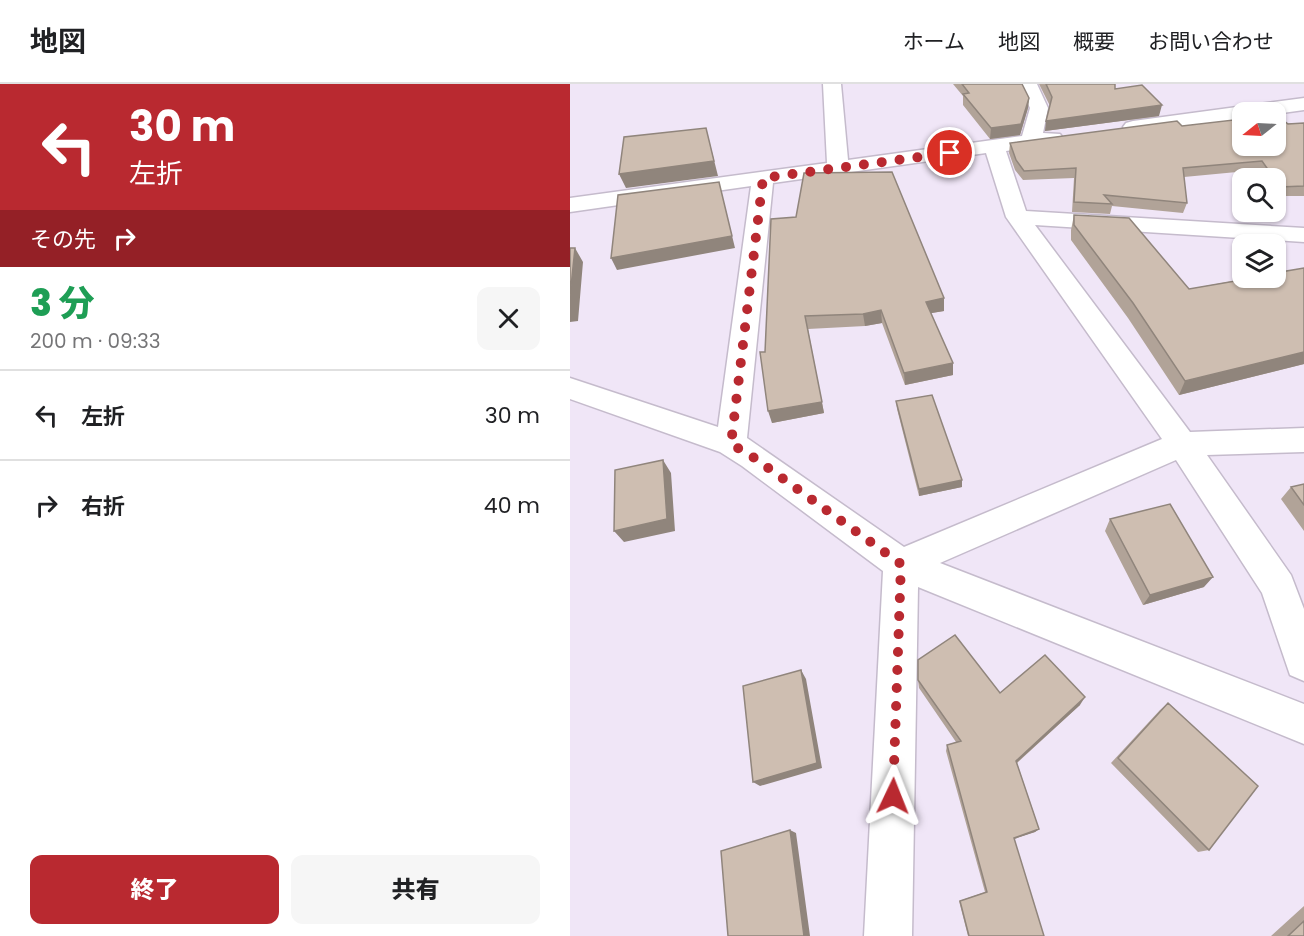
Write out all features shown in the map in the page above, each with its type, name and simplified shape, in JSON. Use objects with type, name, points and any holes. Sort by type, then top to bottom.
[{"type":"street","points":[[832,84],[838,168]]},
{"type":"street","points":[[1028,84],[1039,108],[1032,141]]},
{"type":"street","points":[[1286,107],[1304,104]]},
{"type":"street","points":[[1113,130],[1232,114]]},
{"type":"street","points":[[570,205],[1078,135]]},
{"type":"street","points":[[994,148],[1017,217],[1182,444],[1278,586],[1304,662]]},
{"type":"street","points":[[731,444],[763,178]]},
{"type":"street","points":[[1017,217],[1304,235]]},
{"type":"street","points":[[570,388],[731,444],[753,457],[901,564],[1304,724]]},
{"type":"street","points":[[901,564],[1182,444],[1304,440]]},
{"type":"street","points":[[888,936],[901,564]]},
{"type":"building","points":[[962,84],[1022,84],[1029,98],[1021,124],[991,128],[963,94],[969,93]]},
{"type":"building","points":[[1046,84],[1115,84],[1115,89],[1142,85],[1162,105],[1046,121],[1052,97]]},
{"type":"building","points":[[1232,120],[1232,156],[1286,156],[1286,122],[1304,123],[1304,186],[1286,187],[1286,168],[1267,168],[1262,161],[1183,168],[1187,203],[1104,195],[1112,204],[1074,202],[1076,168],[1024,171],[1016,160],[1010,143],[1177,121],[1182,126]]},
{"type":"building","points":[[706,128],[714,161],[619,174],[624,137]]},
{"type":"building","points":[[892,172],[944,298],[926,302],[953,363],[904,373],[881,310],[863,314],[805,316],[822,402],[768,411],[760,352],[765,352],[771,219],[796,217],[804,173]]},
{"type":"building","points":[[719,182],[732,236],[611,258],[618,195]]},
{"type":"building","points":[[1074,215],[1129,218],[1189,289],[1232,282],[1232,288],[1286,288],[1286,271],[1304,268],[1304,352],[1185,381],[1133,303],[1074,225]]},
{"type":"building","points":[[570,248],[575,248],[570,296]]},
{"type":"building","points":[[932,395],[962,480],[919,489],[896,401]]},
{"type":"building","points":[[663,460],[667,519],[614,531],[615,470]]},
{"type":"building","points":[[1304,484],[1304,505],[1291,487]]},
{"type":"building","points":[[1170,504],[1213,577],[1150,595],[1110,519]]},
{"type":"building","points":[[955,635],[1000,693],[1045,655],[1085,697],[1016,761],[1039,829],[1014,838],[1044,936],[969,936],[960,901],[987,892],[947,745],[961,741],[918,680],[918,660]]},
{"type":"building","points":[[801,670],[817,763],[753,782],[743,686]]},
{"type":"building","points":[[1168,703],[1258,786],[1209,850],[1118,758]]},
{"type":"building","points":[[790,830],[804,936],[728,936],[721,851]]},
{"type":"building","points":[[1304,921],[1304,936],[1288,936]]},
{"type":"route","points":[[893,796],[901,564],[753,457],[731,444],[763,178],[950,153]]}]
